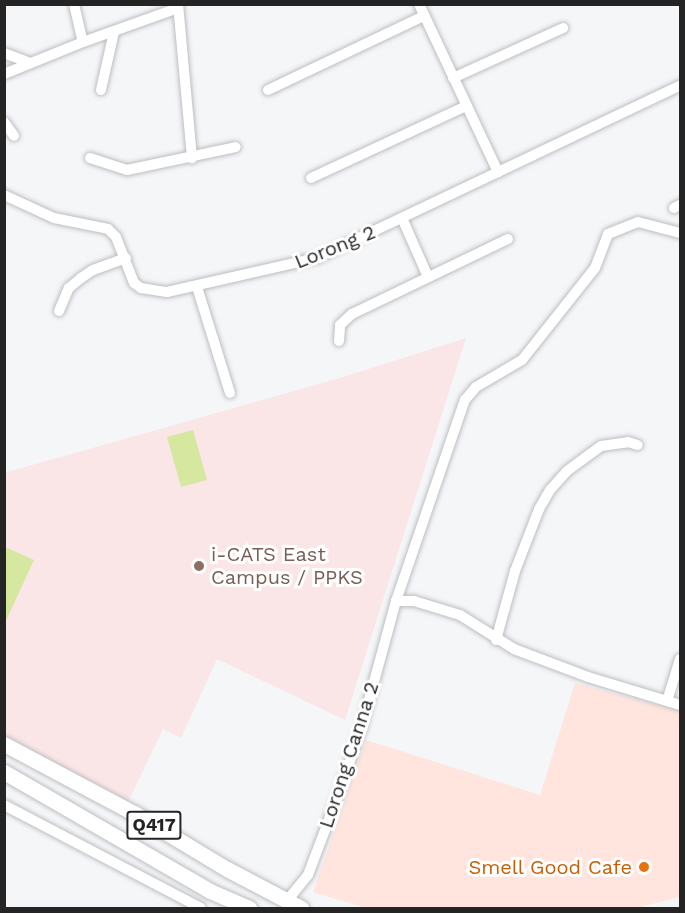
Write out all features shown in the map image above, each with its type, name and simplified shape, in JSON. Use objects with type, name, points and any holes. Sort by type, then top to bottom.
[{"type":"highway","name":"Q417","points":[[4,744],[134,813],[294,905]]},
{"type":"highway","name":"Q417","points":[[4,772],[210,891],[249,909]]},
{"type":"street","points":[[74,4],[82,42]]},
{"type":"street","points":[[419,4],[498,172]]},
{"type":"street","points":[[4,74],[178,6],[192,158]]},
{"type":"street","points":[[268,90],[424,16]]},
{"type":"street","points":[[453,78],[562,28]]},
{"type":"street","points":[[101,90],[114,32]]},
{"type":"street","points":[[4,53],[30,63]]},
{"type":"street","name":"Lorong 2","points":[[4,195],[54,218],[108,229],[116,237],[134,283],[141,288],[167,292],[317,258],[681,86]]},
{"type":"street","points":[[311,178],[466,106]]},
{"type":"street","points":[[4,122],[14,136]]},
{"type":"street","points":[[90,158],[124,169],[192,158],[236,147]]},
{"type":"street","points":[[402,218],[428,277]]},
{"type":"street","name":"Lorong Canna 2","points":[[294,905],[308,875],[362,726],[396,601],[465,400],[476,387],[522,360],[595,268],[608,234],[638,222],[681,233]]},
{"type":"street","points":[[339,341],[340,325],[352,314],[508,239]]},
{"type":"street","points":[[59,311],[69,288],[93,270],[126,258]]},
{"type":"street","points":[[197,287],[230,393]]},
{"type":"street","points":[[496,640],[515,572],[539,509],[550,490],[574,464],[601,446],[619,442],[638,445]]},
{"type":"street","points":[[401,588],[414,601]]},
{"type":"street","points":[[396,601],[414,601],[460,615],[496,640],[514,649],[588,677],[681,705]]},
{"type":"street","points":[[667,700],[681,659]]},
{"type":"street","points":[[4,805],[201,909]]},
{"type":"shaded area","name":"i-CATS East Campus / PPKS","points":[[466,338],[345,720],[217,659],[181,738],[163,729],[128,802],[5,740],[4,473],[340,378]]},
{"type":"shaded area","points":[[575,683],[675,710],[680,693],[680,897],[636,908],[365,908],[313,892],[366,740],[540,795]]},
{"type":"green space","points":[[193,430],[207,480],[181,487],[167,437]]},
{"type":"green space","points":[[5,547],[34,560],[5,623]]},
{"type":"place","name":"i-CATS East Campus / PPKS","points":[[199,566]]},
{"type":"place","name":"Smell Good Cafe","points":[[644,867]]}]
